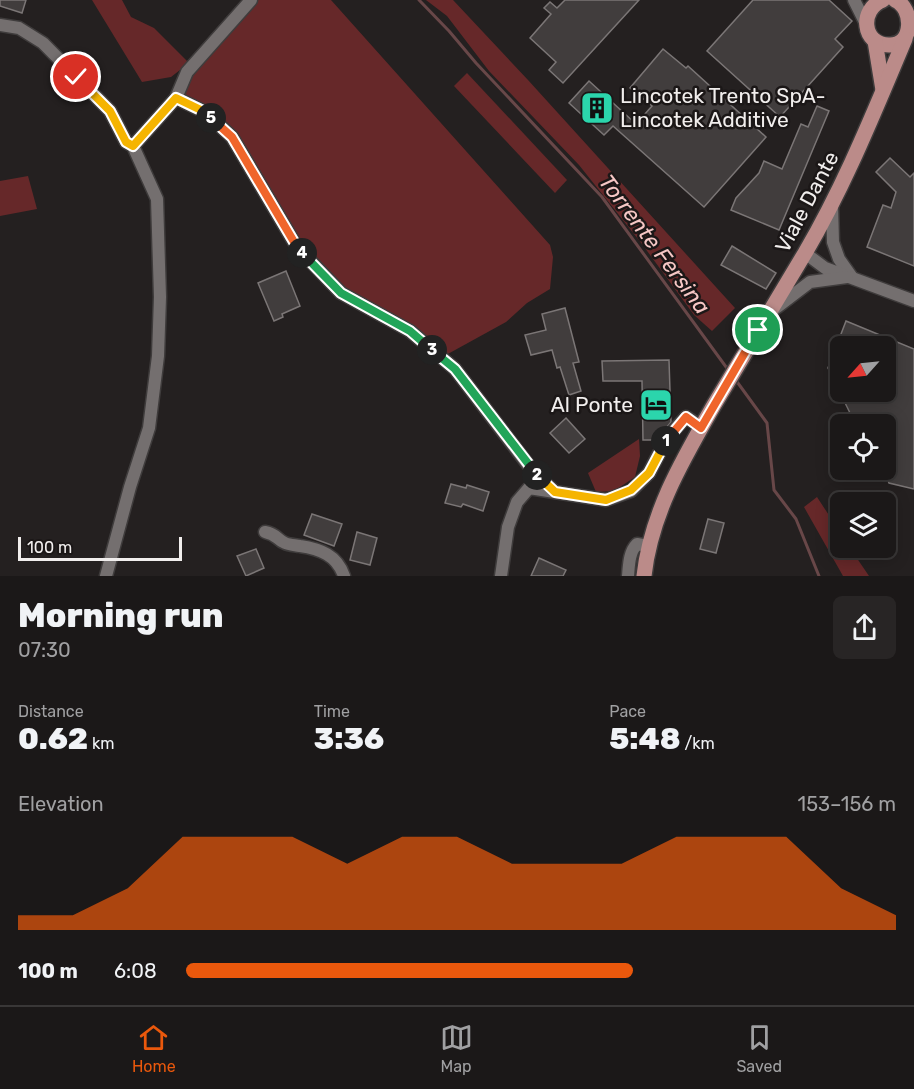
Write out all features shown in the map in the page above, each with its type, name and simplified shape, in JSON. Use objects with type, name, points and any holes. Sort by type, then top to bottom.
[{"type":"main road","points":[[883,0],[869,10],[866,24],[875,41],[883,90]]},
{"type":"main road","points":[[875,41],[894,45],[910,29],[910,12],[906,6],[895,0]]},
{"type":"main road","name":"Viale Dante","points":[[644,576],[649,546],[663,502],[704,423],[806,253],[832,204],[852,164],[910,29]]},
{"type":"street","points":[[133,146],[176,98],[187,72],[251,0]]},
{"type":"street","points":[[854,0],[866,24]]},
{"type":"street","points":[[0,25],[19,28],[43,43],[110,111],[126,142],[133,146],[157,199],[160,297],[158,356],[149,428],[106,576]]},
{"type":"street","points":[[176,98],[205,112],[232,137],[297,247],[341,293],[410,331],[455,369],[536,475],[555,492]]},
{"type":"street","points":[[832,204],[833,242],[839,259],[851,276]]},
{"type":"street","points":[[806,253],[825,268],[914,301]]},
{"type":"street","points":[[768,314],[810,282],[851,276]]},
{"type":"street","points":[[501,576],[508,527],[517,502],[529,488],[606,500],[631,490],[649,473],[667,438],[686,417],[704,423]]},
{"type":"street","points":[[265,532],[274,533],[284,543],[329,554],[341,567],[344,576]]},
{"type":"street","points":[[628,576],[634,546],[637,544],[649,546]]},
{"type":"shaded area","points":[[92,0],[122,0],[131,17],[154,28],[189,63],[171,77],[142,82]]},
{"type":"shaded area","points":[[255,0],[331,0],[550,245],[553,257],[550,289],[527,303],[506,322],[446,355],[343,291],[300,246],[243,152],[179,97],[188,73]]},
{"type":"shaded area","points":[[426,0],[453,0],[735,308],[712,331],[694,315],[642,244],[579,165],[489,71],[447,16]]},
{"type":"shaded area","points":[[467,73],[567,180],[555,193],[454,86]]},
{"type":"shaded area","points":[[28,176],[37,209],[0,216],[0,181]]},
{"type":"shaded area","points":[[639,439],[640,456],[635,477],[614,491],[596,492],[588,473]]},
{"type":"shaded area","points":[[817,497],[830,517],[830,553],[804,507]]},
{"type":"shaded area","points":[[833,558],[857,558],[869,576],[843,576]]},
{"type":"building","points":[[0,0],[26,0],[22,13],[0,6]]},
{"type":"building","points":[[565,0],[639,0],[563,83],[549,70],[556,62],[530,38],[551,14],[544,8],[550,2],[557,8]]},
{"type":"building","points":[[753,0],[829,0],[852,21],[835,39],[843,47],[780,117],[707,51]]},
{"type":"building","points":[[663,49],[686,68],[688,66],[766,137],[704,207],[613,126],[604,135],[569,103],[589,81],[636,124],[652,106],[630,88]]},
{"type":"building","points":[[817,106],[829,111],[779,230],[731,210],[736,198],[759,173],[764,161],[782,169],[801,124],[808,127]]},
{"type":"building","points":[[890,158],[910,177],[914,173],[914,266],[867,247],[883,205],[891,208],[896,192],[876,172]]},
{"type":"building","points":[[732,246],[776,273],[766,289],[721,265]]},
{"type":"building","points":[[286,271],[300,306],[282,314],[283,317],[274,321],[258,283]]},
{"type":"building","points":[[565,308],[579,362],[573,363],[581,391],[569,395],[552,350],[531,355],[525,335],[546,330],[542,314]]},
{"type":"building","points":[[846,321],[882,336],[840,336]]},
{"type":"building","points":[[896,342],[914,349],[914,489],[889,483],[888,480],[896,480],[896,414],[850,413],[845,402],[896,402]]},
{"type":"building","name":"Al Ponte","points":[[669,360],[671,422],[657,440],[643,440],[642,381],[603,381],[602,361]]},
{"type":"building","points":[[566,418],[585,439],[569,453],[550,433]]},
{"type":"building","points":[[451,484],[466,488],[467,485],[489,492],[483,511],[463,504],[461,507],[445,503]]},
{"type":"building","points":[[312,514],[342,524],[334,546],[304,535]]},
{"type":"building","points":[[708,519],[724,523],[716,553],[700,549]]},
{"type":"building","points":[[357,532],[377,538],[370,565],[350,560]]},
{"type":"building","points":[[256,549],[264,568],[246,576],[237,556]]},
{"type":"building","points":[[539,558],[566,570],[563,576],[531,576]]},
{"type":"waterway","name":"Torrente Fersina","points":[[419,0],[602,197],[729,371]]},
{"type":"waterway","name":"Torrente Fersina","points":[[735,379],[767,423],[774,490],[796,519],[819,576]]},
{"type":"place","name":"Lincotek Trento SpA- Lincotek Additive","points":[[597,108]]},
{"type":"place","name":"Al Ponte","points":[[656,405]]},
{"type":"route","points":[[76,77],[110,111],[126,142],[133,146],[176,98],[205,112],[232,137],[297,247],[341,293],[410,331],[455,369],[536,475],[555,492],[606,500],[631,490],[649,473],[667,438],[686,417],[701,428],[758,330]]}]
